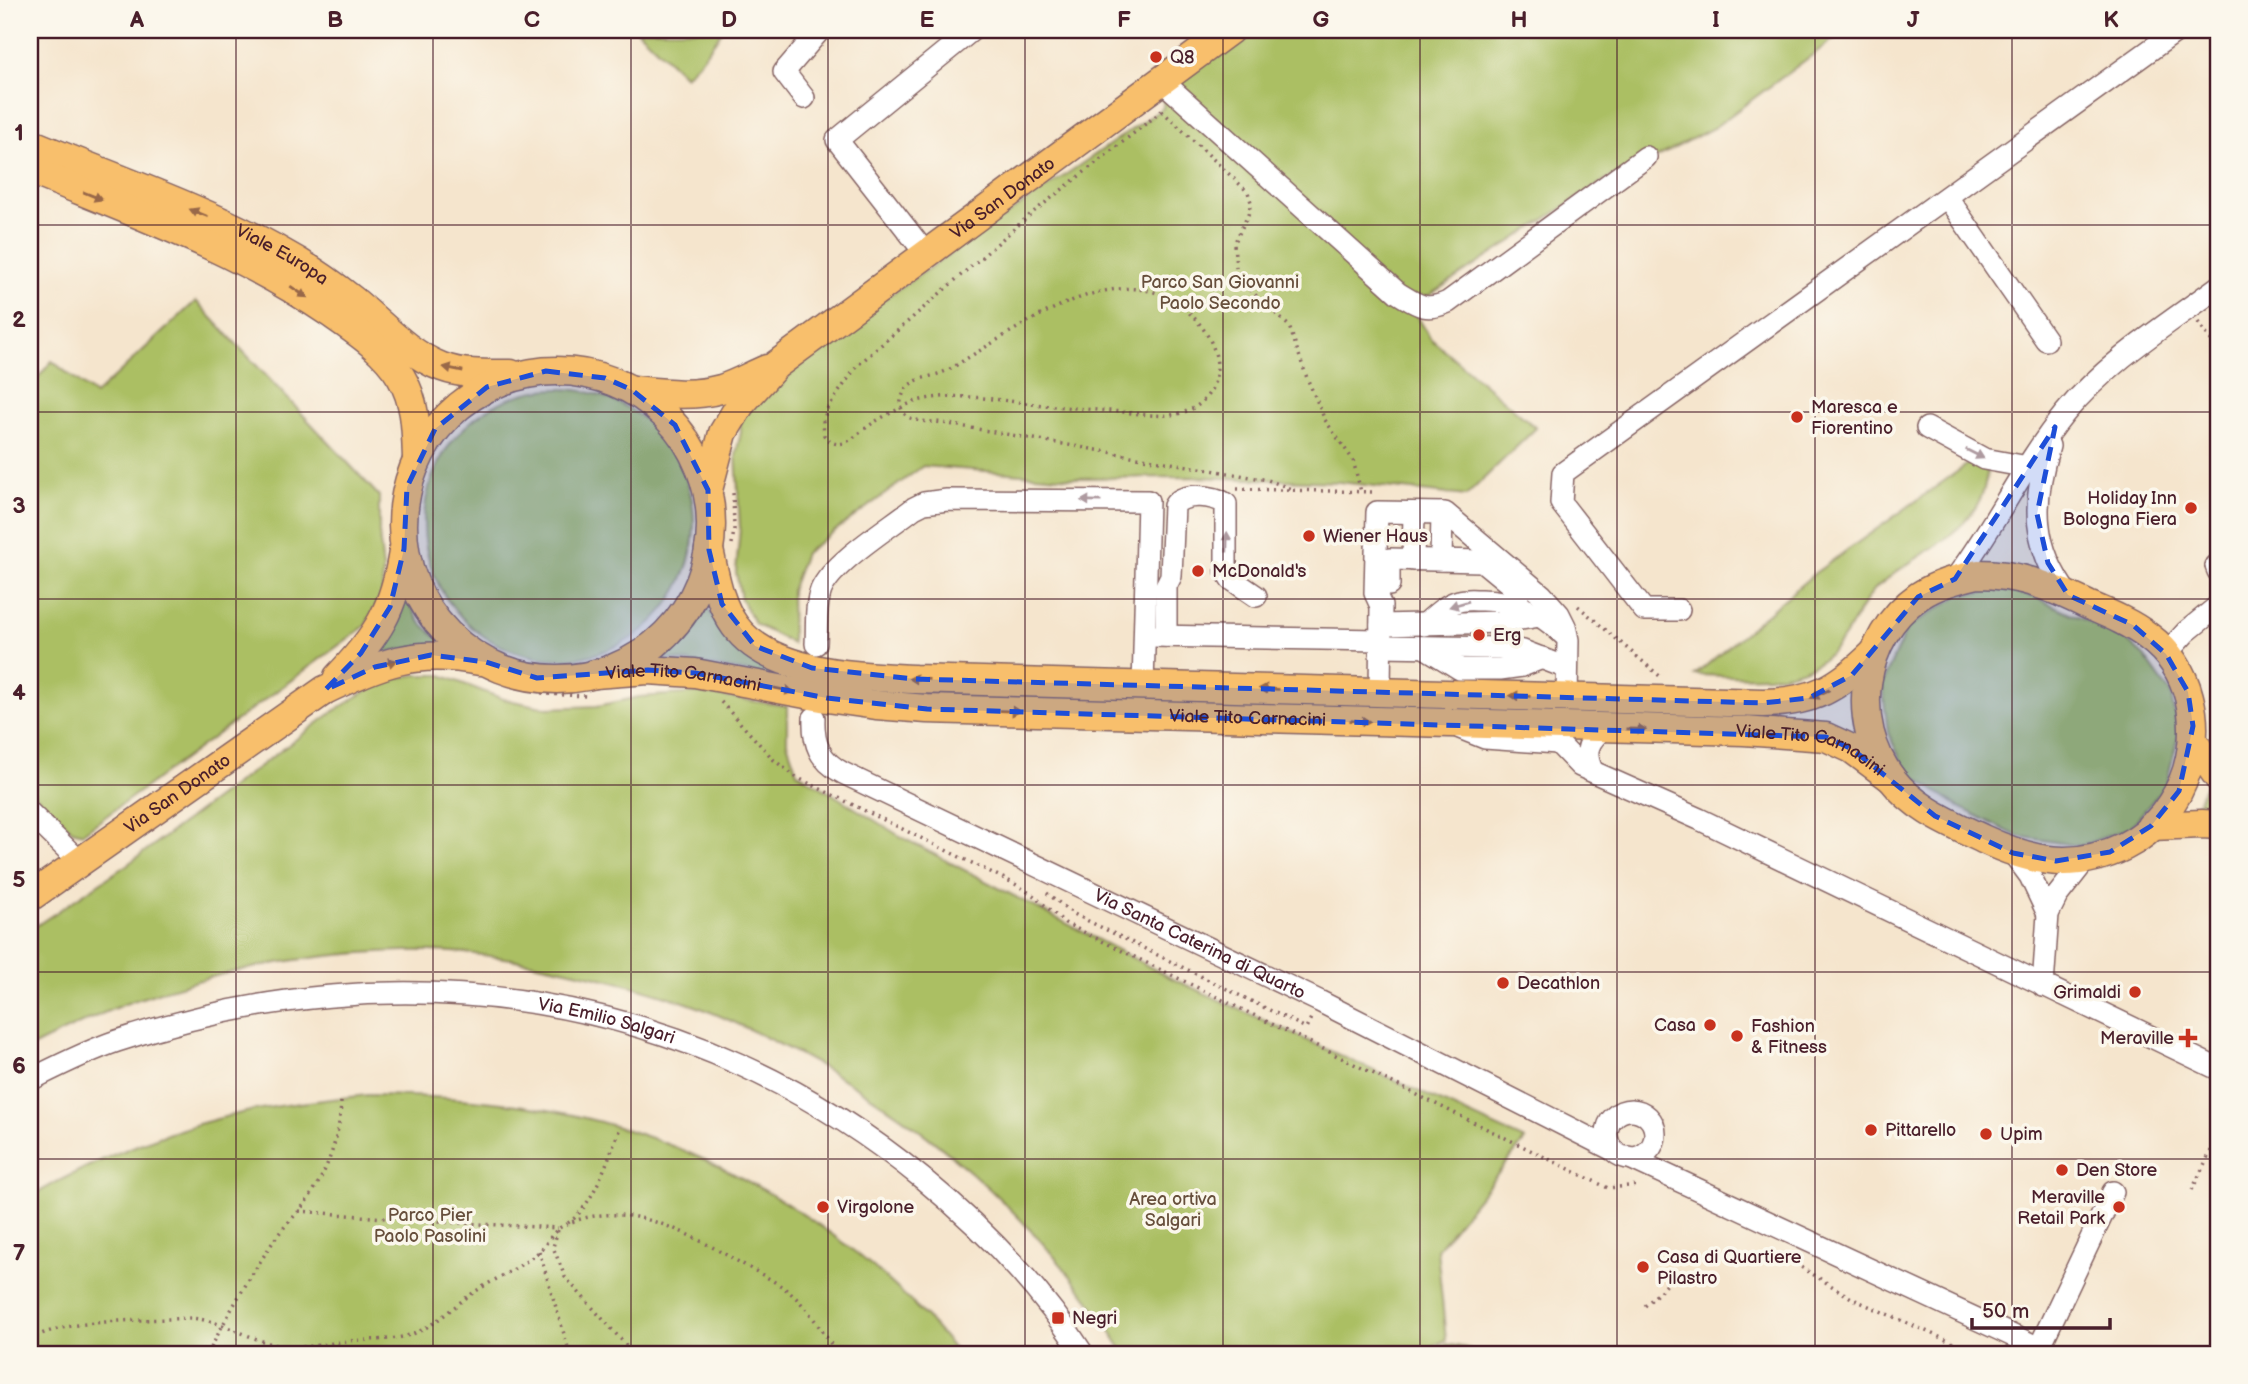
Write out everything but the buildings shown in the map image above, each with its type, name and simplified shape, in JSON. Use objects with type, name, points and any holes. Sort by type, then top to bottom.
[{"type":"main road","name":"Via San Donato","points":[[708,490],[723,433],[740,405],[776,365],[926,254],[1156,95],[1230,30]]},
{"type":"main road","name":"Viale Europa","points":[[30,144],[225,223],[275,248],[351,299],[420,357],[445,368],[476,374],[520,375]]},
{"type":"main road","name":"Viale Europa","points":[[30,170],[242,259],[289,285],[340,320],[367,341],[400,376],[413,406],[417,459]]},
{"type":"main road","name":"Via San Donato","points":[[632,390],[673,394],[710,391],[776,365]]},
{"type":"main road","points":[[546,371],[578,372],[605,378],[632,390],[656,407],[674,425],[689,445],[708,490],[712,525],[709,550],[701,580],[692,598],[668,631],[645,652],[621,665],[595,674],[537,678],[486,662],[459,645],[438,624],[422,601],[410,573],[404,549],[402,516],[407,487],[417,459],[435,429],[457,407],[487,387],[520,375],[546,371]]},
{"type":"main road","name":"Via San Donato","points":[[325,691],[377,632],[390,607],[399,579],[404,549]]},
{"type":"main road","name":"Viale Tito Carnacini","points":[[709,550],[722,604],[733,623],[755,646],[777,658],[812,668],[887,678],[1785,703],[1809,698],[1833,688],[1874,653]]},
{"type":"main road","points":[[1978,574],[2000,574],[2026,578],[2068,595],[2133,625],[2151,638],[2166,654],[2180,673],[2188,692],[2193,713],[2193,741],[2179,791],[2151,827],[2126,845],[2086,859],[2056,862],[2013,853],[1935,816],[1906,794],[1891,778],[1879,758],[1866,722],[1866,678],[1874,653],[1886,632],[1909,604],[1937,586],[1978,574]]},
{"type":"main road","name":"Via San Donato","points":[[30,897],[325,691],[375,667],[403,658],[457,656],[486,662]]},
{"type":"main road","name":"Viale Tito Carnacini","points":[[595,674],[648,670],[695,673],[827,698],[927,709],[1744,731],[1826,737],[1852,749],[1891,778]]},
{"type":"main road","points":[[2193,741],[2218,777]]},
{"type":"main road","points":[[2151,827],[2218,825]]},
{"type":"street","points":[[804,98],[784,72],[820,30]]},
{"type":"street","points":[[926,254],[837,140],[972,30]]},
{"type":"street","points":[[1679,610],[1644,610],[1561,503],[1563,473],[2178,30]]},
{"type":"street","points":[[1156,95],[1398,293],[1419,306],[1433,308],[1448,302],[1646,157]]},
{"type":"street","points":[[1947,197],[2046,340]]},
{"type":"street","points":[[1955,579],[1977,550],[2055,427],[2080,396],[2113,365],[2218,287]]},
{"type":"street","points":[[2055,427],[2039,486],[2037,514],[2039,537],[2048,563],[2068,595]]},
{"type":"street","points":[[1927,428],[1984,459],[2028,467]]},
{"type":"street","points":[[1166,636],[1166,586],[1171,576],[1174,506],[1177,500],[1216,498],[1226,504],[1226,571],[1231,579],[1256,596]]},
{"type":"street","points":[[816,644],[817,603],[831,573],[914,508],[936,500],[1148,501],[1143,686]]},
{"type":"street","points":[[1380,693],[1381,630],[1375,593],[1377,512],[1445,513],[1542,595],[1559,614],[1568,639],[1567,698]]},
{"type":"street","points":[[1413,560],[1414,513]]},
{"type":"street","points":[[1441,560],[1442,513]]},
{"type":"street","points":[[1381,630],[1389,594],[1389,559],[1482,561],[1516,589],[1518,600],[1514,604]]},
{"type":"street","points":[[1424,625],[1440,611],[1460,600],[1501,600],[1540,616],[1568,639]]},
{"type":"street","points":[[2166,654],[2186,632],[2218,606]]},
{"type":"street","points":[[1144,636],[1381,630],[1424,625],[1502,622],[1540,616]]},
{"type":"street","points":[[1381,630],[1424,647],[1460,669],[1500,669],[1521,666],[1542,658],[1567,668]]},
{"type":"street","name":"Via Santa Caterina di Quarto","points":[[814,718],[817,749],[831,767],[1319,1001],[1621,1154],[2045,1351]]},
{"type":"street","points":[[1452,724],[1486,738],[1558,743],[1580,766],[2218,1069]]},
{"type":"street","points":[[1592,770],[1587,761],[1587,751],[1591,738],[1604,728]]},
{"type":"street","points":[[30,813],[80,862]]},
{"type":"street","points":[[2013,853],[2030,876],[2048,914]]},
{"type":"street","points":[[2043,986],[2048,914],[2057,896],[2086,859]]},
{"type":"street","name":"Via Emilio Salgari","points":[[30,1080],[114,1041],[168,1026],[257,1004],[342,994],[418,991],[472,994],[574,1009],[626,1022],[714,1053],[760,1074],[874,1140],[940,1193],[1000,1250],[1058,1318],[1083,1354]]},
{"type":"street","points":[[2045,1351],[2113,1192]]},
{"type":"path","points":[[1293,490],[1268,480],[937,422],[918,422],[910,419],[902,407],[903,394],[910,384],[941,373],[1031,320],[1061,306],[1114,289],[1132,287],[1154,291],[1171,298],[1193,316],[1204,330],[1216,357],[1217,374],[1209,393],[1194,409],[1163,416],[952,397],[919,400],[902,407],[871,424],[841,444],[834,444],[824,435],[822,422],[827,409],[857,366],[1031,214],[1156,95],[1248,192],[1251,202],[1248,215],[1234,244],[1236,267],[1250,290],[1289,326],[1325,420],[1353,460],[1361,492]]},
{"type":"path","points":[[2188,309],[2218,350]]},
{"type":"path","points":[[1015,884],[1033,895],[1065,923],[1608,1188],[1649,1183]]},
{"type":"path","points":[[1042,889],[1072,913],[1306,1028],[1319,1001]]},
{"type":"path","points":[[208,1354],[222,1324],[276,1238],[299,1212],[329,1158],[340,1124],[341,1098]]},
{"type":"path","points":[[30,1339],[74,1325],[190,1318],[206,1319],[280,1346],[299,1348],[400,1338],[429,1328],[471,1294],[539,1251],[559,1228],[578,1216],[603,1172],[621,1128]]},
{"type":"path","points":[[2192,1190],[2218,1136]]},
{"type":"path","points":[[299,1212],[559,1228],[593,1217],[641,1217],[699,1239],[780,1286],[796,1298],[838,1354]]},
{"type":"path","points":[[559,1228],[554,1247],[565,1277],[634,1354]]},
{"type":"path","points":[[1783,1249],[1796,1264],[1853,1299],[1978,1354]]},
{"type":"path","points":[[539,1251],[570,1354]]},
{"type":"path","points":[[1645,1306],[1683,1269]]},
{"type":"highlighted area","points":[[546,371],[605,378],[632,390],[675,425],[708,490],[709,550],[722,604],[755,646],[812,668],[915,679],[1763,703],[1809,698],[1852,675],[1918,597],[1955,579],[2055,427],[2037,514],[2048,563],[2068,595],[2133,625],[2166,654],[2188,692],[2193,726],[2179,791],[2151,826],[2110,852],[2056,861],[2013,853],[1935,816],[1852,749],[1826,737],[927,709],[827,698],[695,673],[648,670],[537,678],[486,662],[431,655],[375,667],[325,690],[361,653],[390,607],[404,549],[407,487],[435,429],[487,387]]},
{"type":"green space","points":[[637,30],[723,30],[685,76]]},
{"type":"green space","name":"Parco San Giovanni Paolo Secondo","points":[[1235,30],[1846,30],[1715,127],[1648,162],[1607,179],[1425,298],[1405,296],[1431,339],[1536,428],[1466,496],[1339,482],[1196,477],[1072,478],[923,466],[805,553],[791,591],[792,643],[755,624],[741,599],[736,572],[740,528],[736,454],[741,432],[740,423],[754,399],[830,336],[1163,108],[1164,86]]},
{"type":"green space","points":[[196,301],[379,496],[382,595],[365,626],[83,833],[72,830],[30,790],[30,387],[52,361],[95,395]]},
{"type":"green space","points":[[559,389],[585,392],[611,400],[634,412],[654,429],[671,449],[683,472],[691,498],[694,524],[691,550],[683,576],[671,599],[654,619],[634,636],[611,648],[585,656],[559,659],[533,656],[507,648],[484,636],[464,619],[447,599],[435,576],[427,550],[424,524],[427,498],[435,472],[447,449],[464,429],[484,412],[507,400],[533,392]]},
{"type":"green space","points":[[1975,459],[1987,471],[1984,490],[1967,520],[1940,543],[1876,588],[1840,642],[1823,659],[1798,671],[1769,676],[1695,675],[1815,573]]},
{"type":"green space","points":[[2001,589],[2035,597],[2124,638],[2144,656],[2171,694],[2178,737],[2166,785],[2130,828],[2080,846],[2017,836],[1959,807],[1906,771],[1888,733],[1882,684],[1907,628],[1958,596]]},
{"type":"green space","points":[[405,595],[419,621],[443,643],[374,654],[393,632]]},
{"type":"green space","points":[[706,607],[722,629],[794,672],[1410,703],[1410,711],[914,695],[857,690],[663,658],[695,625]]},
{"type":"green space","name":"Area ortiva Salgari","points":[[415,675],[441,675],[503,699],[547,708],[597,706],[639,697],[697,693],[787,706],[787,742],[797,772],[903,838],[1171,978],[1525,1140],[1437,1249],[1446,1340],[1417,1354],[1125,1354],[1092,1304],[1015,1214],[972,1173],[877,1100],[826,1069],[709,1011],[636,987],[540,964],[495,956],[427,951],[369,952],[266,965],[199,980],[133,1001],[30,1048],[30,930],[128,864],[334,711],[384,680]]},
{"type":"green space","points":[[2206,783],[2218,795],[2218,815],[2193,813]]},
{"type":"green space","name":"Parco Pier Paolo Pasolini","points":[[367,1095],[470,1100],[547,1110],[628,1130],[682,1150],[735,1174],[833,1235],[879,1272],[920,1311],[958,1354],[30,1354],[30,1197],[111,1156],[196,1125],[269,1108]]},
{"type":"green space","points":[[1446,1344],[1466,1348],[1476,1354],[1424,1354]]},
{"type":"place","name":"Q8","points":[[1156,57]]},
{"type":"place","name":"Maresca e Fiorentino","points":[[1797,417]]},
{"type":"place","name":"Holiday Inn Bologna Fiera","points":[[2191,508]]},
{"type":"place","name":"Wiener Haus","points":[[1309,536]]},
{"type":"place","name":"McDonald's","points":[[1198,571]]},
{"type":"place","name":"Erg","points":[[1479,635]]},
{"type":"place","name":"Decathlon","points":[[1503,983]]},
{"type":"place","name":"Grimaldi","points":[[2135,992]]},
{"type":"place","name":"Casa","points":[[1710,1025]]},
{"type":"place","name":"Fashion & Fitness","points":[[1737,1036]]},
{"type":"place","name":"Meraville","points":[[2188,1038]]},
{"type":"place","name":"Pittarello","points":[[1871,1130]]},
{"type":"place","name":"Upim","points":[[1986,1134]]},
{"type":"place","name":"Den Store","points":[[2062,1170]]},
{"type":"place","name":"Virgolone","points":[[823,1207]]},
{"type":"place","name":"Meraville Retail Park","points":[[2119,1207]]},
{"type":"place","name":"Casa di Quartiere Pilastro","points":[[1643,1267]]},
{"type":"place","name":"Negri","points":[[1058,1318]]}]
